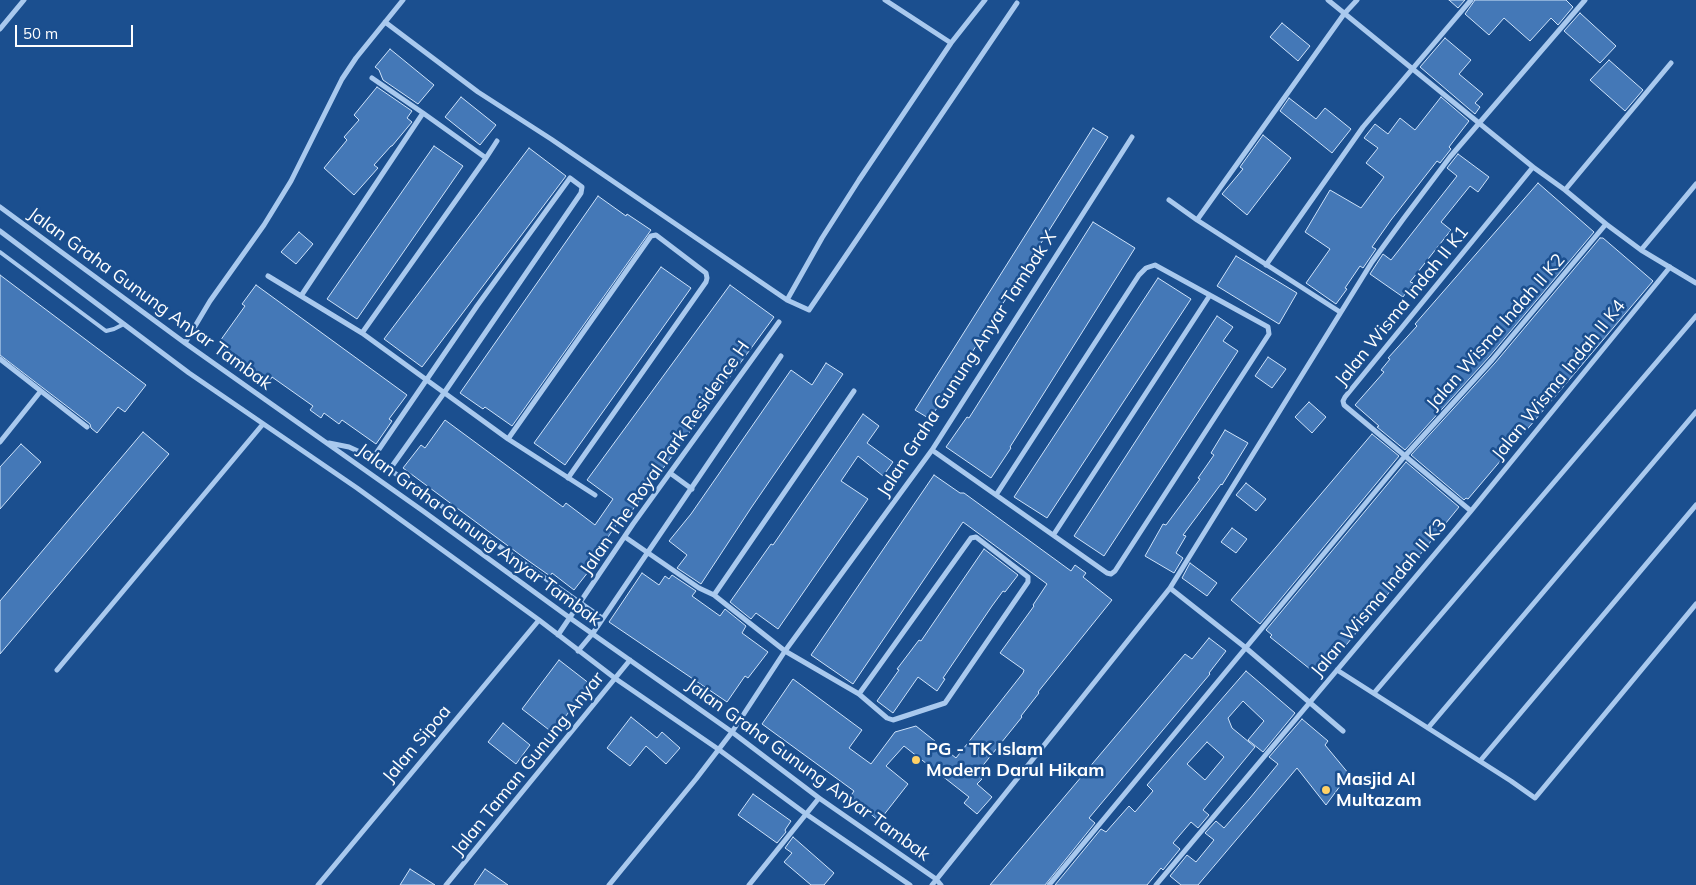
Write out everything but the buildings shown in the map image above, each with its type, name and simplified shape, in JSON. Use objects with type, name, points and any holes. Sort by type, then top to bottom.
[{"type":"street","points":[[0,29],[24,0]]},
{"type":"street","points":[[185,343],[210,301],[264,225],[291,181],[342,79],[356,58],[403,0]]},
{"type":"street","points":[[885,0],[951,43]]},
{"type":"street","points":[[788,300],[822,238],[859,180],[951,43],[985,0]]},
{"type":"street","points":[[1328,0],[1479,124],[1606,224],[1641,250],[1696,282]]},
{"type":"street","points":[[1197,220],[1344,14],[1357,0]]},
{"type":"street","points":[[1266,265],[1363,127],[1471,0]]},
{"type":"street","points":[[932,885],[1170,588],[1340,312],[1393,233],[1450,157],[1585,0]]},
{"type":"street","points":[[385,22],[478,92],[551,139],[788,300],[809,310],[1017,1]]},
{"type":"street","points":[[1565,190],[1671,63]]},
{"type":"street","points":[[372,78],[486,158]]},
{"type":"street","points":[[301,296],[423,113]]},
{"type":"street","name":"Jalan Graha Gunung Anyar Tambak X","points":[[608,885],[696,779],[732,732],[785,651],[932,450],[1132,137]]},
{"type":"street","points":[[362,333],[497,141]]},
{"type":"street","name":"Jalan Wisma Indah II K1","points":[[1471,511],[1404,457],[1344,405],[1343,401],[1345,396],[1533,167]]},
{"type":"street","points":[[373,458],[477,306],[570,178],[582,187],[581,193],[390,469]]},
{"type":"street","points":[[1641,250],[1696,184]]},
{"type":"street","points":[[1169,200],[1340,312]]},
{"type":"street","name":"Jalan Graha Gunung Anyar Tambak","points":[[0,207],[185,343],[732,732],[819,798],[936,879],[941,885]]},
{"type":"street","name":"Jalan Wisma Indah II K2","points":[[1049,885],[1404,457],[1492,360],[1606,224]]},
{"type":"street","name":"Jalan Graha Gunung Anyar Tambak","points":[[0,231],[189,373],[357,488],[539,620],[616,679],[718,749],[806,814],[910,885]]},
{"type":"street","points":[[508,439],[651,236],[656,235],[706,273],[706,282],[568,478]]},
{"type":"street","points":[[932,450],[996,495],[1054,534],[1107,573],[1111,574],[1115,571],[1269,334],[1268,327],[1154,265],[1146,268],[1139,275],[996,495]]},
{"type":"street","name":"Jalan Wisma Indah II K4","points":[[1471,511],[1670,267]]},
{"type":"street","points":[[268,276],[362,333],[508,439],[595,495]]},
{"type":"street","points":[[1054,534],[1210,295]]},
{"type":"street","points":[[1374,693],[1696,316]]},
{"type":"street","name":"Jalan The Royal Park Residence H","points":[[558,635],[779,322]]},
{"type":"street","points":[[578,651],[593,633],[646,551],[781,356]]},
{"type":"street","points":[[0,359],[40,392],[87,426]]},
{"type":"street","points":[[714,595],[854,391]]},
{"type":"street","points":[[0,442],[40,392]]},
{"type":"street","points":[[1428,728],[1696,412]]},
{"type":"street","points":[[57,670],[263,424]]},
{"type":"street","points":[[326,442],[349,447],[373,458],[602,618]]},
{"type":"street","points":[[672,474],[690,488]]},
{"type":"street","points":[[1480,761],[1696,505]]},
{"type":"street","name":"Jalan Wisma Indah II K3","points":[[1156,885],[1471,511]]},
{"type":"street","points":[[627,538],[699,588],[714,595],[785,651],[859,694],[887,718],[893,720],[945,703],[1028,582],[1028,577],[976,537],[971,538],[859,694]]},
{"type":"street","points":[[1170,588],[1246,648],[1343,731]]},
{"type":"street","points":[[1337,670],[1535,798],[1696,604]]},
{"type":"street","name":"Jalan Sipoa","points":[[318,885],[539,620]]},
{"type":"street","name":"Jalan Taman Gunung Anyar","points":[[446,885],[630,660]]},
{"type":"street","points":[[749,885],[819,798]]},
{"type":"lane","points":[[0,252],[106,331],[124,324]]},
{"type":"place","name":"PG - TK Islam Modern Darul Hikam","points":[[916,760]]},
{"type":"place","name":"Masjid Al Multazam","points":[[1326,790]]}]
